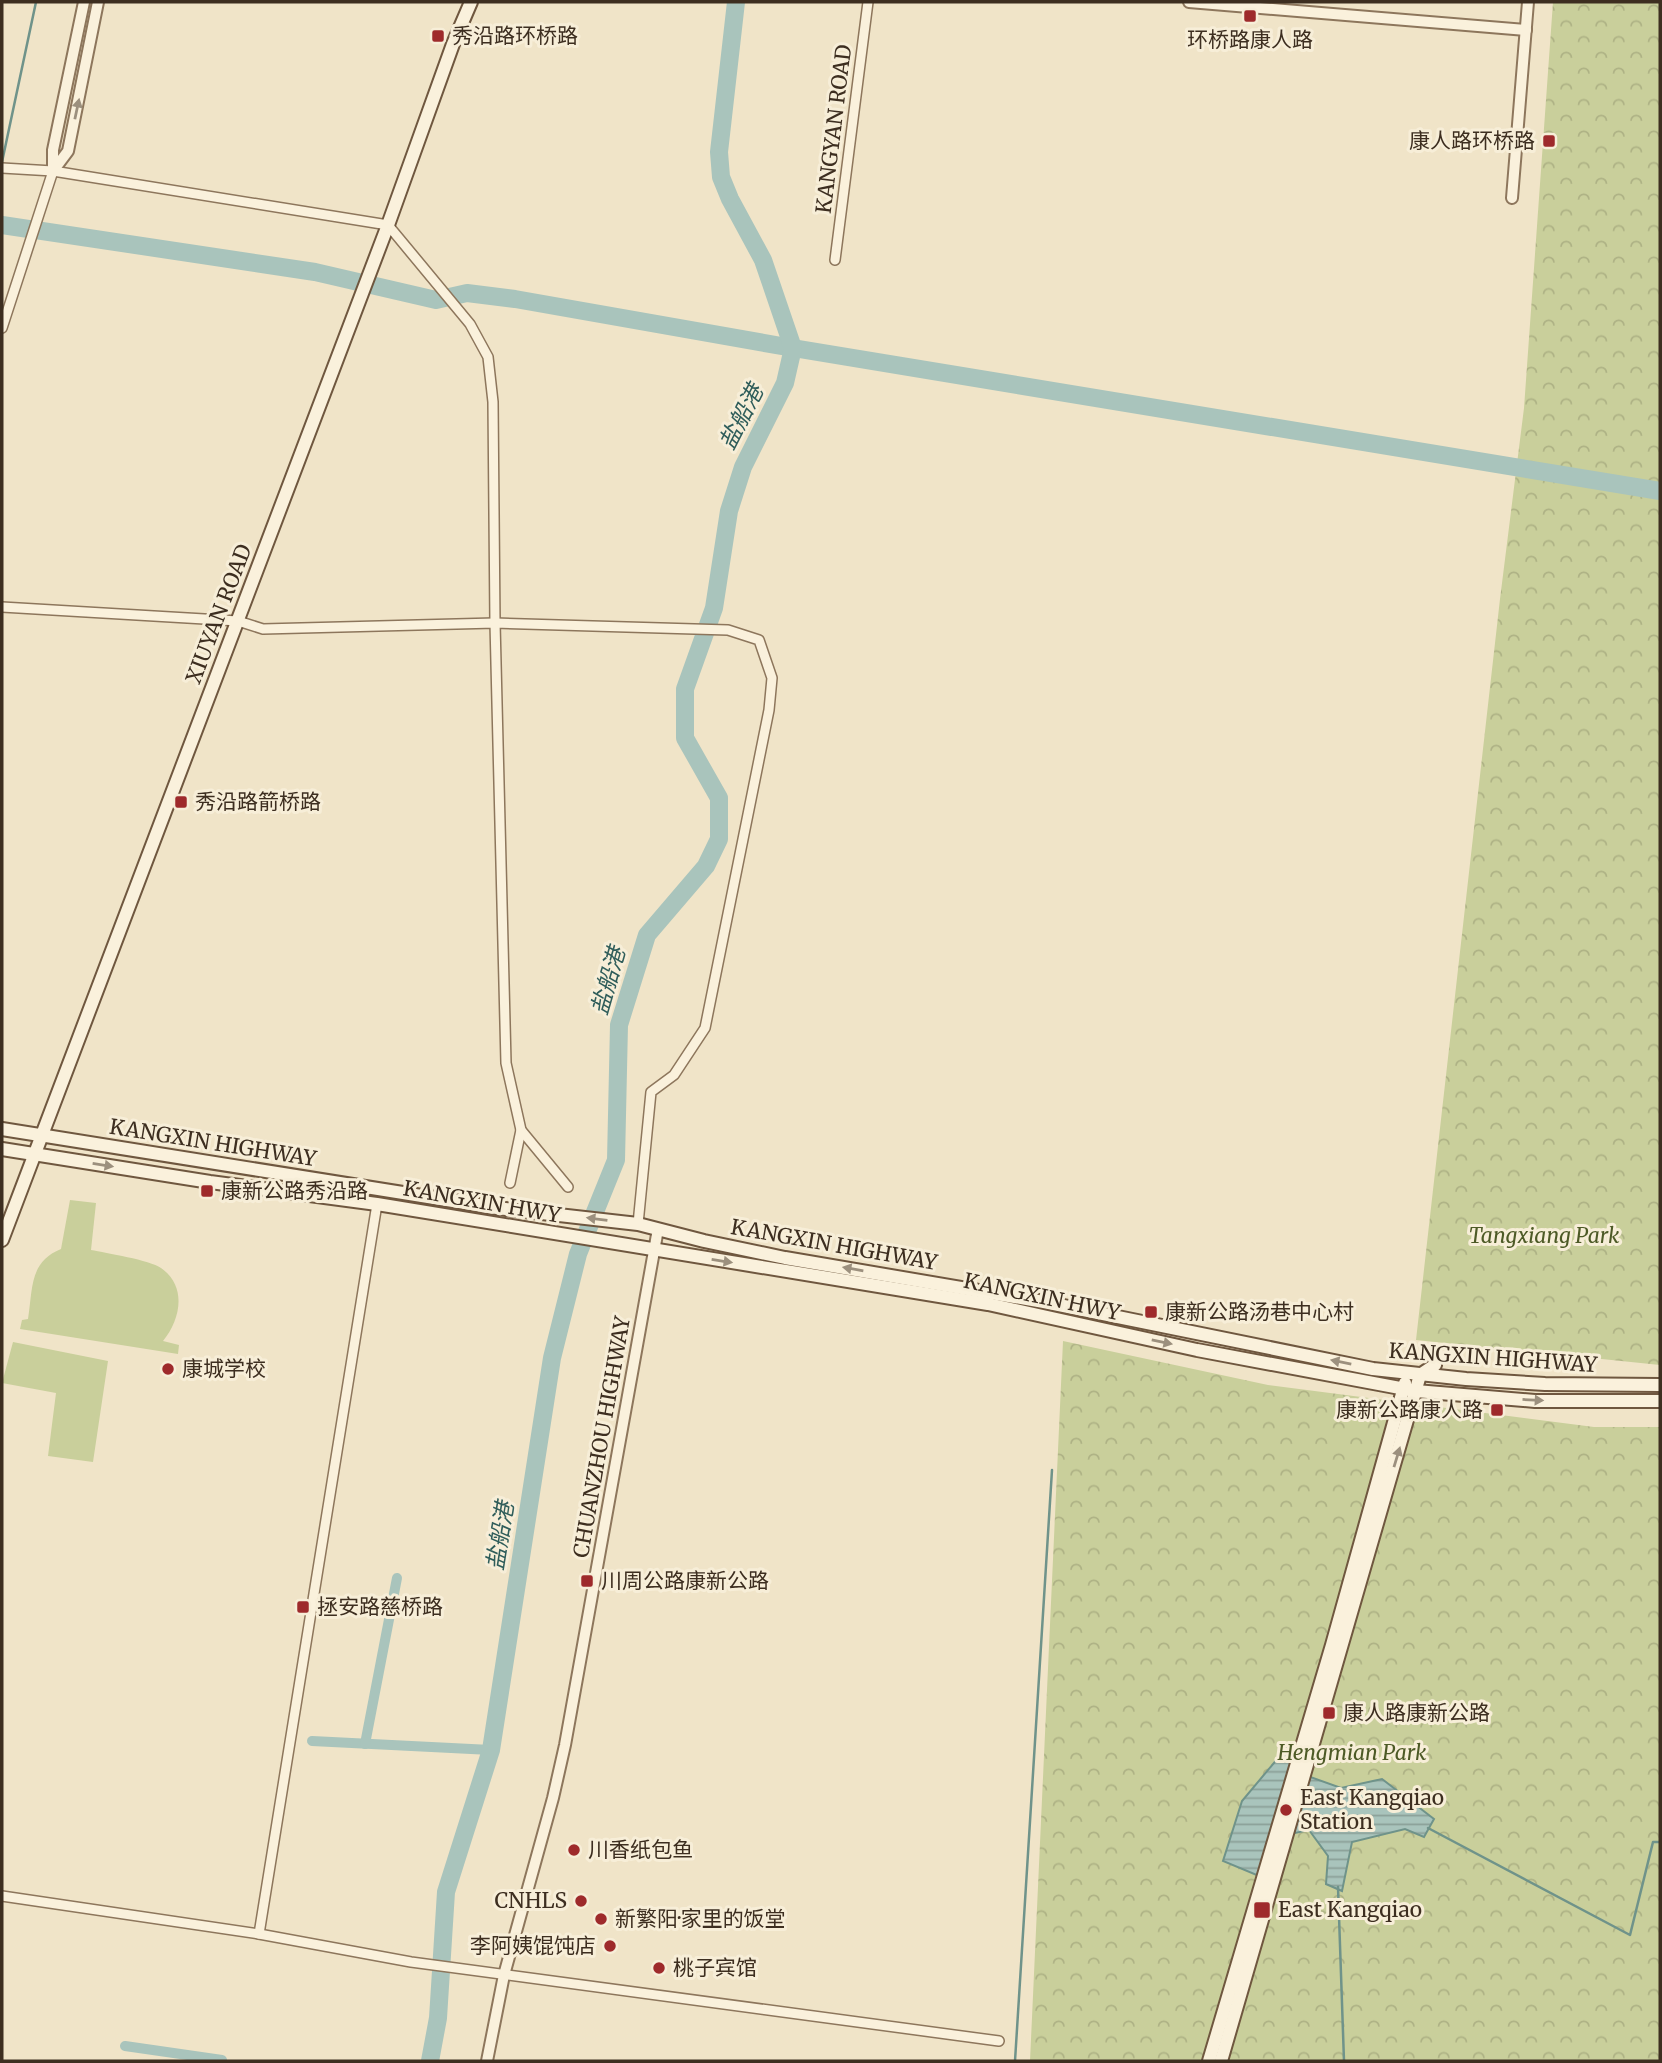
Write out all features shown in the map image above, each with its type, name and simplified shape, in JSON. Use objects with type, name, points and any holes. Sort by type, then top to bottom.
[{"type":"main road","name":"XIUYAN ROAD","points":[[2,1240],[471,2]]},
{"type":"main road","name":"KANGXIN HIGHWAY","points":[[2,1129],[497,1208],[632,1223],[785,1258],[1044,1302],[1349,1364],[1414,1374],[1540,1383],[1660,1385]]},
{"type":"main road","name":"KANGXIN HWY","points":[[2,1149],[210,1182],[377,1204],[988,1304],[1197,1350],[1410,1390],[1535,1401],[1660,1401]]},
{"type":"main road","points":[[1221,2061],[1414,1374],[1435,1365]]},
{"type":"main road","points":[[1209,2061],[1410,1390]]},
{"type":"street","points":[[2,328],[53,171],[53,150],[84,2]]},
{"type":"street","points":[[53,171],[68,151],[98,2]]},
{"type":"street","name":"KANGYAN ROAD","points":[[835,260],[868,2]]},
{"type":"street","points":[[1189,2],[1526,30]]},
{"type":"street","points":[[1512,198],[1528,2]]},
{"type":"street","points":[[2,168],[53,171],[388,225],[470,324],[488,357],[494,402],[495,623],[506,1063],[521,1130],[510,1183]]},
{"type":"street","points":[[2,607],[238,621],[263,629],[495,623],[728,630],[759,640],[772,678],[769,710],[760,766],[705,1028],[674,1075],[651,1092],[632,1223]]},
{"type":"street","points":[[521,1130],[568,1186]]},
{"type":"street","points":[[259,1934],[377,1204]]},
{"type":"street","name":"CHUANZHOU HIGHWAY","points":[[486,2061],[504,1975],[565,1745],[658,1229]]},
{"type":"street","points":[[2,1896],[259,1934],[411,1962],[999,2040]]},
{"type":"green space","name":"Tangxiang Park","points":[[1553,2],[1660,2],[1660,1365],[1416,1340],[1524,408]]},
{"type":"green space","points":[[70,1200],[96,1203],[91,1250],[148,1262],[169,1275],[178,1293],[178,1303],[174,1323],[163,1341],[179,1345],[178,1354],[20,1329],[22,1320],[28,1319],[34,1277],[38,1269],[51,1254],[61,1249]]},
{"type":"green space","name":"Hengmian Park","points":[[1063,1341],[1268,1385],[1594,1427],[1660,1427],[1660,2061],[1030,2061]]},
{"type":"green space","points":[[13,1342],[108,1361],[93,1462],[48,1456],[56,1393],[2,1383]]},
{"type":"water","points":[[1289,1745],[1302,1774],[1341,1788],[1382,1779],[1434,1819],[1424,1837],[1405,1829],[1352,1842],[1342,1891],[1326,1884],[1328,1856],[1309,1830],[1285,1835],[1276,1883],[1223,1861],[1242,1801]]},
{"type":"waterway","points":[[2,162],[36,2]]},
{"type":"waterway","name":"盐船港","points":[[430,2061],[438,2018],[446,1892],[491,1750],[552,1358],[578,1254],[616,1160],[619,1025],[647,935],[706,866],[719,839],[719,798],[685,738],[685,689],[714,608],[729,511],[743,467],[785,383],[793,348],[763,260],[721,177],[719,152],[736,2]]},
{"type":"waterway","points":[[2,225],[315,272],[436,300],[467,293],[515,299],[793,348],[1660,491]]},
{"type":"waterway","points":[[1015,2061],[1052,1470]]},
{"type":"waterway","points":[[365,1744],[397,1578]]},
{"type":"waterway","points":[[312,1741],[491,1750]]},
{"type":"waterway","points":[[1428,1828],[1630,1935],[1653,1842],[1660,1842]]},
{"type":"waterway","points":[[1338,1887],[1344,2061]]},
{"type":"waterway","points":[[125,2046],[222,2060]]},
{"type":"place","name":"环桥路康人路","points":[[1250,16]]},
{"type":"place","name":"秀沿路环桥路","points":[[438,36]]},
{"type":"place","name":"康人路环桥路","points":[[1549,141]]},
{"type":"place","name":"秀沿路箭桥路","points":[[181,802]]},
{"type":"place","name":"康新公路秀沿路","points":[[207,1191]]},
{"type":"place","name":"康新公路汤巷中心村","points":[[1151,1312]]},
{"type":"place","name":"康城学校","points":[[168,1369]]},
{"type":"place","name":"康新公路康人路","points":[[1497,1410]]},
{"type":"place","name":"川周公路康新公路","points":[[587,1581]]},
{"type":"place","name":"拯安路慈桥路","points":[[303,1607]]},
{"type":"place","name":"康人路康新公路","points":[[1329,1713]]},
{"type":"place","name":"East Kangqiao Station","points":[[1286,1810]]},
{"type":"place","name":"川香纸包鱼","points":[[574,1850]]},
{"type":"place","name":"CNHLS","points":[[581,1901]]},
{"type":"place","name":"East Kangqiao","points":[[1262,1910]]},
{"type":"place","name":"新繁阳·家里的饭堂","points":[[601,1919]]},
{"type":"place","name":"李阿姨馄饨店","points":[[610,1946]]},
{"type":"place","name":"桃子宾馆","points":[[659,1968]]}]
